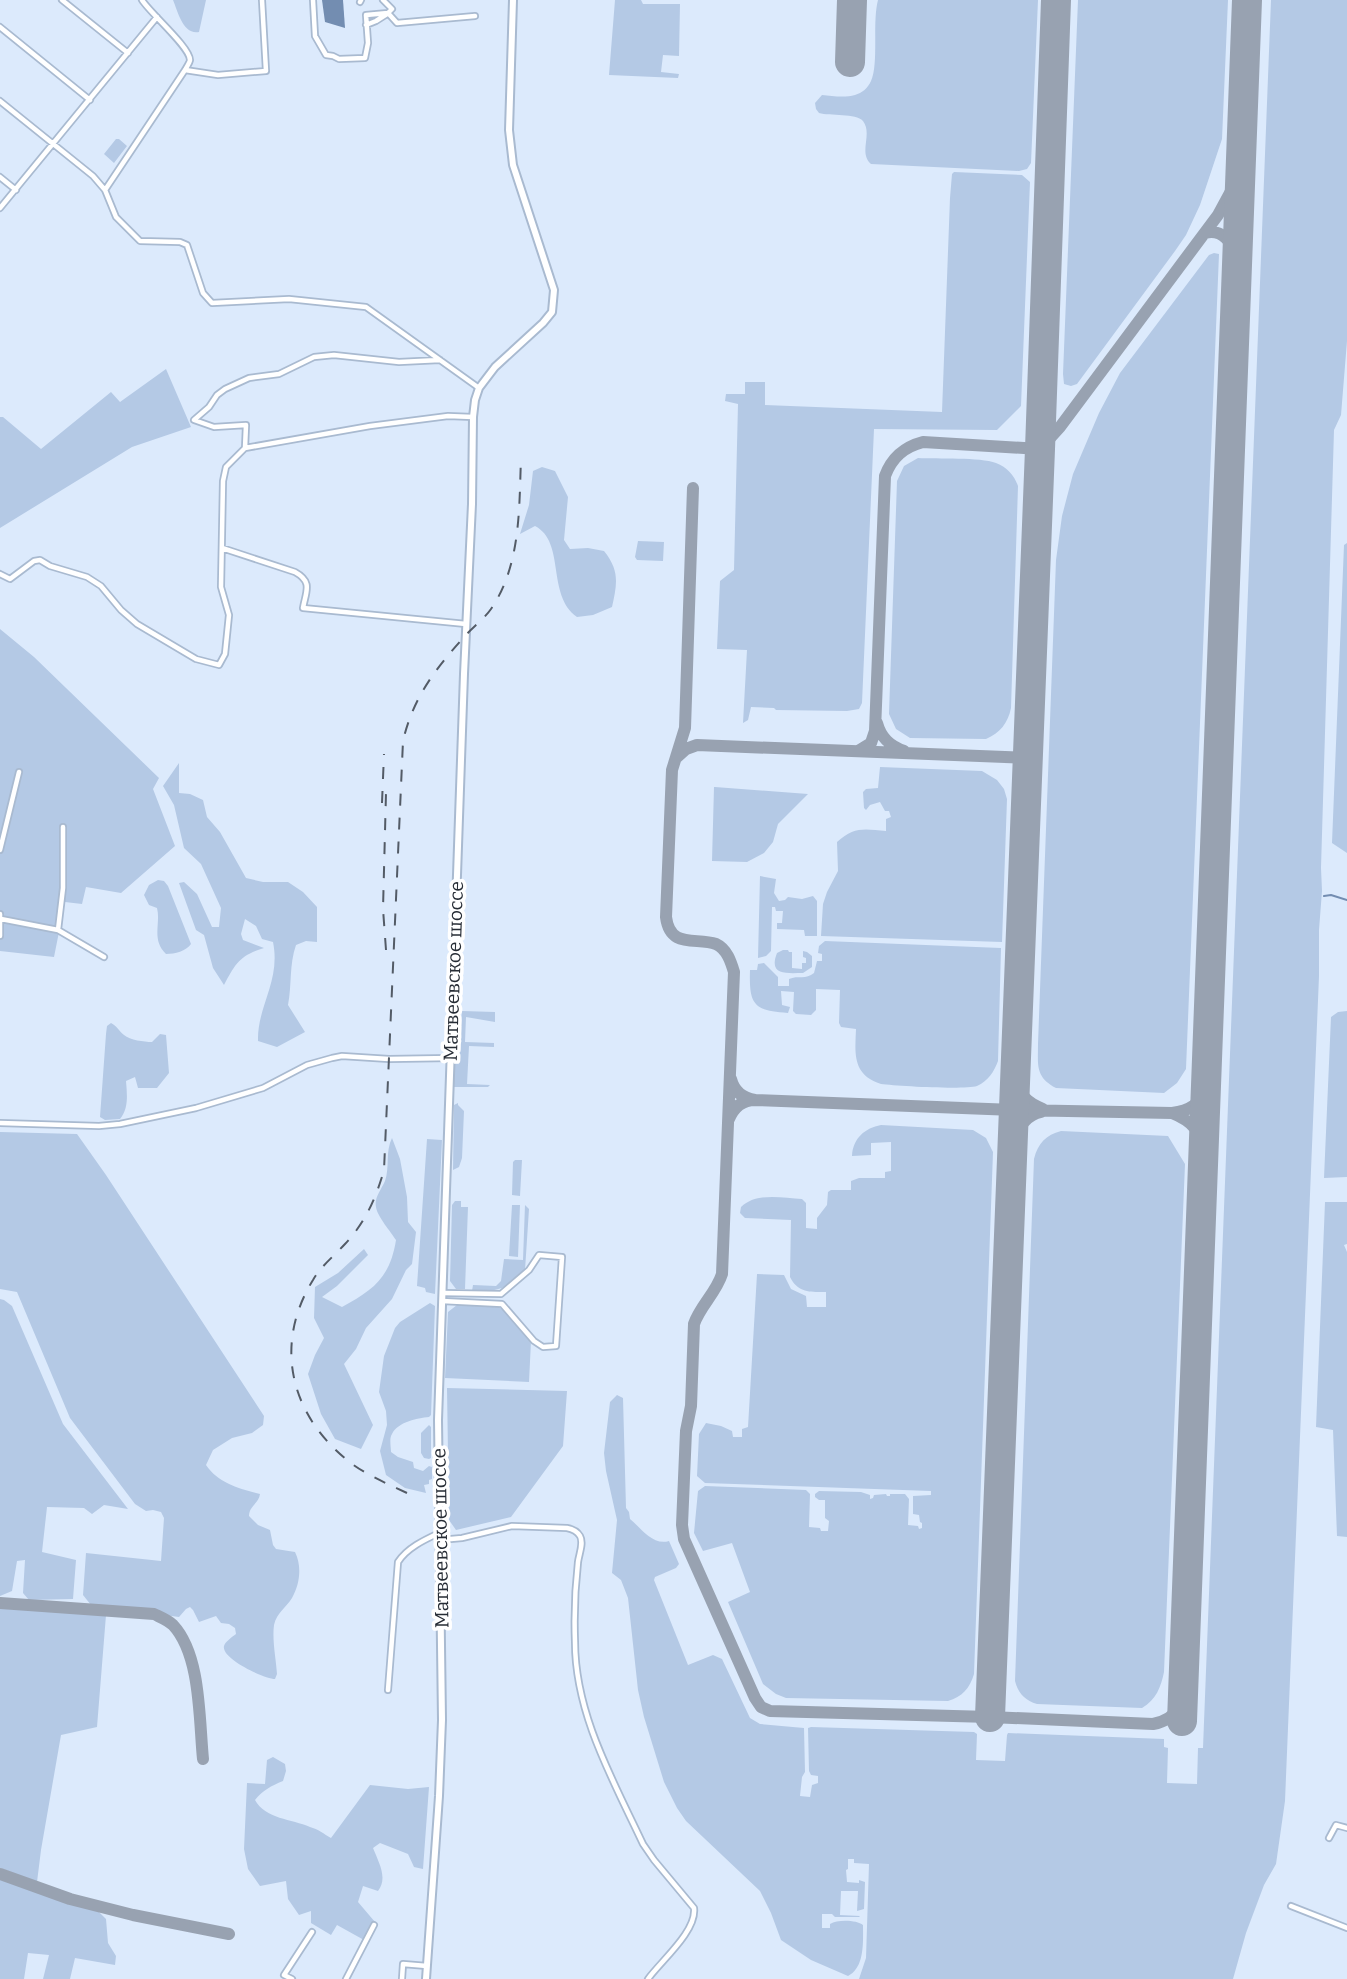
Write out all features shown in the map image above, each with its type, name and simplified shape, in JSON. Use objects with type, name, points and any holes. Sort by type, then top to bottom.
[{"type":"main road","name":"Матвеевское шоссе","points":[[426,1979],[442,1734],[438,1420],[473,417],[479,388],[495,367],[543,323],[552,312],[554,301],[554,290],[513,165],[509,130],[513,0]]},
{"type":"street","points":[[61,0],[128,53]]},
{"type":"street","points":[[105,190],[186,71],[189,62],[189,56],[142,0]]},
{"type":"street","points":[[186,71],[218,75],[266,72],[261,0]]},
{"type":"street","points":[[313,0],[315,36],[327,55],[339,60],[365,58],[368,43],[366,15],[388,13]]},
{"type":"street","points":[[366,24],[376,22],[392,9],[383,0]]},
{"type":"street","points":[[388,13],[397,23],[475,16]]},
{"type":"street","points":[[0,208],[156,17]]},
{"type":"street","points":[[0,27],[90,100]]},
{"type":"street","points":[[0,101],[93,176],[105,190],[116,217],[140,241],[180,242],[187,246],[203,293],[212,303],[289,299],[366,307],[479,388]]},
{"type":"street","points":[[0,177],[16,190]]},
{"type":"street","points":[[245,448],[246,425],[214,427],[194,420],[209,407],[221,391],[233,384],[248,378],[274,375],[314,357],[332,355],[399,362],[440,360]]},
{"type":"street","points":[[0,574],[10,579],[40,560],[53,567],[84,575],[101,586],[137,624],[196,659],[219,665],[225,654],[229,615],[221,587],[223,481],[226,467],[245,448],[370,426],[448,416],[473,417]]},
{"type":"street","points":[[222,548],[302,576],[307,584],[303,608],[466,624]]},
{"type":"street","points":[[0,850],[19,772]]},
{"type":"street","points":[[58,930],[63,888],[63,827]]},
{"type":"street","points":[[0,914],[0,936]]},
{"type":"street","points":[[1,919],[58,930],[104,957]]},
{"type":"street","points":[[0,1123],[99,1126],[120,1124],[196,1108],[263,1088],[307,1065],[342,1056],[389,1059],[451,1058]]},
{"type":"street","points":[[442,1301],[502,1304],[534,1341],[543,1347],[556,1346],[562,1259],[559,1256],[539,1255],[529,1270],[501,1294],[443,1293]]},
{"type":"street","points":[[387,1690],[398,1562],[403,1555],[420,1543],[439,1537],[522,1525],[572,1529],[581,1537],[575,1657],[587,1717],[643,1844],[694,1908],[695,1915],[690,1928],[648,1979]]},
{"type":"street","points":[[1329,1838],[1336,1825],[1347,1828]]},
{"type":"street","points":[[1291,1906],[1347,1928]]},
{"type":"street","points":[[346,1979],[374,1925]]},
{"type":"street","points":[[292,1979],[284,1975],[312,1932]]},
{"type":"street","points":[[402,1979],[403,1964],[427,1966]]},
{"type":"shaded area","points":[[173,0],[206,0],[199,32],[193,32],[185,26]]},
{"type":"shaded area","points":[[322,0],[343,0],[345,28],[325,22]]},
{"type":"shaded area","points":[[615,0],[641,0],[643,4],[680,4],[679,56],[663,55],[661,72],[679,74],[678,78],[609,75]]},
{"type":"shaded area","points":[[878,0],[1038,0],[1031,163],[1027,169],[1019,171],[871,164],[866,154],[866,126],[860,118],[819,113],[815,103],[822,95],[855,95],[870,84],[875,64]]},
{"type":"shaded area","points":[[1078,0],[1228,0],[1222,139],[1200,205],[1175,251],[1077,384],[1071,386],[1064,384],[1063,374]]},
{"type":"shaded area","points":[[1271,0],[1347,0],[1347,341],[1341,415],[1334,430],[1319,976],[1285,1801],[1276,1864],[1264,1885],[1246,1933],[1233,1979],[859,1979],[866,1958],[869,1864],[854,1863],[854,1859],[848,1859],[846,1870],[847,1882],[865,1882],[864,1909],[857,1911],[858,1891],[841,1891],[840,1915],[860,1916],[835,1917],[832,1914],[822,1914],[822,1928],[830,1928],[833,1922],[842,1921],[863,1925],[863,1946],[858,1967],[848,1976],[811,1960],[781,1940],[760,1891],[686,1821],[664,1782],[638,1690],[628,1598],[621,1580],[612,1573],[617,1520],[604,1453],[610,1402],[617,1395],[623,1398],[626,1508],[630,1519],[653,1539],[669,1541],[679,1564],[654,1580],[688,1665],[713,1655],[722,1659],[750,1718],[760,1724],[804,1728],[805,1772],[800,1796],[810,1797],[812,1785],[818,1783],[818,1776],[811,1775],[809,1771],[808,1728],[811,1727],[974,1732],[977,1734],[976,1760],[1005,1761],[1008,1733],[1164,1739],[1164,1747],[1168,1748],[1167,1783],[1197,1784],[1198,1748],[1203,1748]]},
{"type":"shaded area","points":[[116,139],[127,146],[114,163],[104,154]]},
{"type":"shaded area","points":[[954,172],[1022,175],[1030,182],[1021,406],[997,430],[874,429],[862,703],[859,709],[847,711],[751,707],[748,720],[743,723],[747,650],[717,649],[720,581],[734,570],[738,404],[725,401],[726,394],[745,394],[745,382],[765,382],[765,405],[942,412],[950,198]]},
{"type":"shaded area","points":[[1219,254],[1186,1069],[1177,1083],[1164,1093],[1056,1088],[1041,1075],[1038,1051],[1056,560],[1062,516],[1073,474],[1099,413],[1120,373],[1209,255]]},
{"type":"shaded area","points":[[166,369],[191,427],[132,447],[0,528],[0,417],[41,449],[111,392],[120,402]]},
{"type":"shaded area","points":[[918,458],[989,461],[1010,472],[1018,486],[1011,708],[1003,727],[986,739],[910,738],[896,729],[889,714],[897,481],[904,466]]},
{"type":"shaded area","points":[[542,467],[555,471],[568,497],[564,540],[570,549],[604,551],[613,565],[616,584],[612,607],[593,615],[577,617],[568,607],[558,583],[554,556],[544,534],[535,526],[520,534],[529,505],[533,471]]},
{"type":"shaded area","points":[[638,541],[664,542],[663,561],[637,560],[635,557]]},
{"type":"shaded area","points":[[1347,543],[1347,853],[1332,843],[1344,545]]},
{"type":"shaded area","points":[[0,629],[34,657],[159,778],[153,789],[175,846],[121,893],[86,887],[82,904],[65,902],[54,957],[0,951]]},
{"type":"shaded area","points":[[179,763],[179,793],[190,794],[203,800],[207,817],[220,832],[246,878],[263,882],[288,882],[303,892],[317,907],[317,942],[306,941],[296,945],[291,967],[288,1005],[305,1032],[277,1047],[258,1041],[261,1016],[274,969],[273,942],[262,939],[256,926],[245,919],[241,934],[243,940],[264,948],[239,961],[224,985],[213,968],[204,935],[196,930],[179,883],[184,882],[197,894],[212,927],[219,927],[221,908],[201,864],[184,848],[174,805],[163,786]]},
{"type":"shaded area","points":[[880,767],[982,771],[997,780],[1004,789],[1007,799],[1002,942],[821,936],[823,904],[838,871],[837,842],[854,831],[886,831],[886,819],[891,817],[880,802],[870,805],[866,810],[864,808],[863,792],[866,789],[878,788]]},
{"type":"shaded area","points":[[714,787],[808,794],[778,824],[773,842],[764,853],[747,862],[712,861]]},
{"type":"shaded area","points":[[760,876],[776,879],[774,893],[779,901],[788,897],[802,899],[813,896],[817,901],[817,936],[805,936],[804,930],[777,929],[777,923],[782,923],[783,911],[776,911],[775,907],[772,907],[771,951],[758,958]]},
{"type":"shaded area","points":[[158,880],[164,881],[168,886],[191,944],[177,953],[166,954],[161,949],[157,908],[149,905],[144,895],[149,885]]},
{"type":"shaded area","points":[[825,941],[1001,948],[998,1061],[990,1076],[981,1084],[970,1087],[881,1084],[860,1069],[856,1055],[856,1029],[841,1027],[839,1023],[840,990],[816,989],[816,1010],[811,1015],[796,1014],[793,1011],[794,992],[781,991],[782,1005],[790,1007],[788,1013],[767,1010],[755,1004],[750,970],[757,970],[758,964],[764,963],[778,977],[778,986],[789,986],[789,979],[814,973],[817,961],[822,961],[822,954],[818,953],[819,946]]},
{"type":"shaded area","points":[[783,950],[792,952],[792,968],[802,969],[802,963],[806,963],[803,951],[812,956],[812,967],[803,973],[781,972],[775,966],[775,960],[777,953]]},
{"type":"shaded area","points":[[456,1008],[460,1008],[458,1066],[462,1011],[495,1012],[495,1022],[466,1017],[465,1042],[494,1043],[494,1047],[469,1046],[467,1084],[490,1085],[488,1087],[452,1087]]},
{"type":"shaded area","points":[[1347,1011],[1347,1177],[1324,1178],[1331,1017],[1338,1012]]},
{"type":"shaded area","points":[[111,1023],[127,1037],[137,1040],[152,1042],[160,1034],[166,1035],[169,1073],[157,1088],[138,1088],[135,1077],[126,1081],[127,1101],[123,1115],[120,1119],[105,1120],[100,1117],[106,1034],[107,1026]]},
{"type":"shaded area","points":[[458,1103],[464,1111],[462,1158],[459,1167],[453,1170],[454,1105]]},
{"type":"shaded area","points":[[881,1125],[973,1130],[986,1138],[993,1152],[974,1674],[965,1691],[948,1701],[786,1698],[763,1684],[728,1602],[750,1592],[732,1543],[703,1551],[694,1533],[698,1491],[705,1486],[806,1490],[810,1494],[809,1527],[828,1531],[825,1500],[815,1497],[819,1491],[861,1492],[870,1495],[870,1499],[874,1495],[905,1494],[909,1499],[908,1525],[918,1526],[919,1529],[922,1528],[922,1523],[919,1515],[913,1514],[913,1496],[931,1495],[931,1491],[705,1483],[697,1476],[699,1434],[706,1423],[732,1431],[733,1437],[742,1437],[742,1429],[748,1427],[757,1274],[784,1275],[791,1289],[806,1296],[807,1307],[826,1307],[826,1292],[801,1289],[790,1277],[791,1220],[745,1218],[740,1213],[741,1207],[754,1199],[802,1199],[806,1203],[806,1228],[817,1229],[817,1218],[827,1205],[828,1192],[851,1190],[851,1181],[859,1178],[885,1178],[885,1172],[891,1171],[891,1142],[871,1143],[871,1155],[852,1156],[857,1139]]},
{"type":"shaded area","points":[[1061,1131],[1168,1136],[1185,1164],[1164,1672],[1157,1693],[1142,1708],[1037,1704],[1023,1695],[1015,1681],[1034,1159],[1043,1140]]},
{"type":"shaded area","points":[[0,1132],[77,1134],[264,1416],[263,1425],[252,1433],[232,1438],[213,1450],[206,1465],[223,1481],[260,1494],[249,1516],[258,1525],[270,1530],[276,1549],[295,1552],[297,1557],[297,1587],[274,1625],[275,1679],[254,1672],[229,1657],[224,1646],[236,1634],[235,1628],[221,1623],[216,1616],[199,1622],[190,1607],[179,1617],[91,1605],[83,1595],[86,1553],[161,1561],[164,1518],[161,1512],[146,1511],[135,1504],[70,1418],[17,1292],[0,1289]]},
{"type":"shaded area","points":[[392,1138],[400,1159],[407,1197],[408,1222],[416,1232],[412,1264],[406,1270],[392,1299],[366,1328],[356,1349],[344,1364],[373,1425],[361,1449],[335,1439],[321,1414],[308,1374],[324,1338],[314,1318],[315,1287],[338,1273],[364,1249],[368,1255],[322,1297],[342,1307],[371,1288],[389,1264],[396,1240],[379,1215],[376,1204],[385,1181]]},
{"type":"shaded area","points":[[427,1139],[442,1140],[435,1294],[417,1286]]},
{"type":"shaded area","points":[[515,1160],[522,1160],[520,1196],[512,1195]]},
{"type":"shaded area","points":[[455,1201],[461,1201],[461,1207],[468,1207],[465,1289],[456,1289],[450,1281],[452,1205]]},
{"type":"shaded area","points":[[1325,1202],[1347,1202],[1347,1244],[1344,1245],[1347,1252],[1347,1537],[1337,1536],[1333,1430],[1316,1427]]},
{"type":"shaded area","points":[[512,1205],[520,1205],[518,1257],[509,1256]]},
{"type":"shaded area","points":[[525,1205],[529,1209],[525,1270],[502,1288],[472,1291],[473,1285],[496,1286],[501,1281],[504,1259],[523,1260]]},
{"type":"shaded area","points":[[0,1299],[12,1306],[63,1424],[128,1509],[104,1505],[92,1514],[84,1508],[47,1507],[42,1552],[76,1560],[73,1599],[29,1600],[23,1593],[25,1560],[17,1561],[12,1591],[0,1596]]},
{"type":"shaded area","points":[[430,1303],[435,1306],[431,1415],[399,1426],[390,1440],[391,1452],[413,1462],[414,1468],[423,1471],[429,1466],[432,1467],[432,1479],[429,1484],[424,1485],[426,1493],[405,1488],[386,1475],[380,1451],[387,1425],[386,1411],[379,1392],[384,1356],[395,1328]]},
{"type":"shaded area","points":[[457,1305],[499,1307],[504,1311],[531,1341],[529,1382],[445,1378],[448,1312]]},
{"type":"shaded area","points":[[447,1388],[567,1391],[563,1446],[511,1517],[456,1530],[449,1520]]},
{"type":"shaded area","points":[[429,1425],[429,1459],[424,1458],[421,1453],[421,1433]]},
{"type":"shaded area","points":[[0,1608],[106,1615],[97,1727],[61,1735],[37,1882],[0,1868]]},
{"type":"shaded area","points":[[273,1757],[285,1764],[286,1771],[283,1781],[255,1800],[259,1806],[272,1815],[313,1828],[331,1838],[370,1785],[408,1789],[429,1787],[423,1869],[414,1867],[408,1854],[380,1843],[373,1848],[382,1870],[382,1881],[378,1891],[363,1886],[358,1902],[375,1922],[364,1940],[337,1925],[331,1935],[311,1923],[311,1911],[299,1915],[288,1899],[286,1881],[260,1886],[248,1869],[244,1849],[247,1783],[265,1784],[267,1760]]},
{"type":"shaded area","points":[[0,1878],[97,1910],[106,1919],[108,1943],[116,1956],[115,1965],[75,1958],[70,1979],[43,1979],[49,1955],[28,1953],[24,1979],[0,1979]]},
{"type":"waterway","points":[[1324,896],[1331,895],[1347,900]]},
{"type":"taxiway","points":[[858,751],[871,743],[875,731],[885,476],[891,463],[904,450],[923,442],[1040,449],[1060,427],[1218,215],[1231,191],[1241,158]]},
{"type":"taxiway","points":[[1205,233],[1217,233],[1226,238],[1237,258]]},
{"type":"taxiway","points":[[693,488],[685,728],[672,770],[666,917],[668,927],[678,938],[720,946],[728,956],[734,972],[722,1274],[694,1324],[691,1406],[686,1431],[682,1525],[684,1539],[755,1698],[761,1707],[770,1711],[1153,1724],[1169,1718],[1182,1705]]},
{"type":"taxiway","points":[[877,723],[887,741],[904,751]]},
{"type":"taxiway","points":[[676,758],[686,749],[697,745],[1028,758]]},
{"type":"taxiway","points":[[1015,1077],[1024,1097],[1043,1109]]},
{"type":"taxiway","points":[[729,1119],[739,1105],[755,1100],[739,1093],[731,1079]]},
{"type":"taxiway","points":[[1172,1113],[1194,1106],[1207,1087]]},
{"type":"taxiway","points":[[755,1100],[1172,1113],[1195,1128],[1204,1155]]},
{"type":"taxiway","points":[[1013,1137],[1028,1118],[1041,1112]]},
{"type":"taxiway","points":[[0,1603],[154,1614],[171,1623],[182,1638],[194,1670],[203,1759]]},
{"type":"taxiway","points":[[0,1874],[70,1899],[229,1934]]},
{"type":"runway","points":[[850,62],[852,0]]},
{"type":"runway","points":[[990,1717],[1056,0]]},
{"type":"runway","points":[[1182,1721],[1247,0]]},
{"type":"railway","points":[[407,1493],[354,1465],[327,1441],[300,1399],[291,1352],[301,1304],[313,1280],[364,1219],[384,1170],[403,741],[407,725],[426,685],[454,648],[488,613],[501,592],[508,574],[516,536],[521,458]]},
{"type":"railway","points":[[382,803],[384,754]]},
{"type":"railway","points":[[386,793],[383,909],[386,950]]}]
